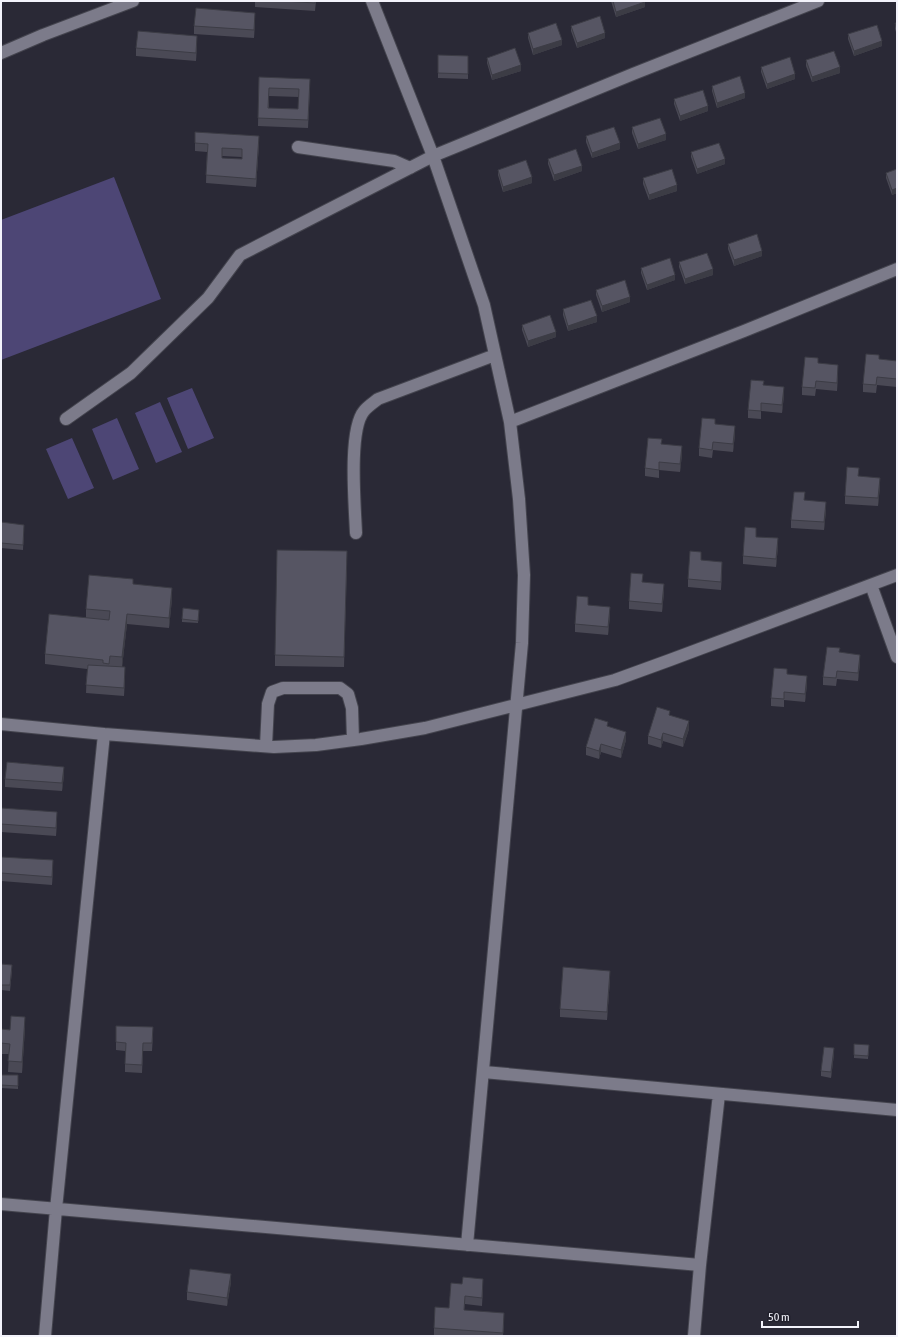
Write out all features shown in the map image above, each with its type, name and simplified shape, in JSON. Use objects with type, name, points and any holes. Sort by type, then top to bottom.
[{"type":"street","points":[[1,53],[43,35],[134,1]]},
{"type":"street","points":[[372,1],[434,156],[484,304],[510,422],[519,499],[524,576],[522,643],[467,1245]]},
{"type":"street","points":[[66,419],[131,373],[208,298],[240,255],[434,156],[633,74],[818,1]]},
{"type":"street","points":[[298,147],[394,161],[410,168]]},
{"type":"street","points":[[510,422],[744,331],[897,268]]},
{"type":"street","points":[[356,533],[354,448],[358,424],[363,412],[378,399],[495,355]]},
{"type":"street","points":[[1,724],[104,734],[266,746],[316,745],[425,728],[615,680],[897,574]]},
{"type":"street","points":[[871,585],[897,657]]},
{"type":"street","points":[[266,746],[268,704],[272,692],[283,688],[340,688],[348,694],[352,708],[353,740]]},
{"type":"street","points":[[45,1336],[56,1209],[104,734]]},
{"type":"street","points":[[484,1072],[897,1110]]},
{"type":"street","points":[[694,1336],[700,1266],[719,1094]]},
{"type":"street","points":[[1,1204],[700,1266]]},
{"type":"shaded area","points":[[114,177],[161,299],[1,360],[1,220]]},
{"type":"shaded area","points":[[192,388],[214,438],[188,449],[167,398]]},
{"type":"shaded area","points":[[160,402],[182,452],[156,463],[135,413]]},
{"type":"shaded area","points":[[117,418],[139,469],[113,480],[92,429]]},
{"type":"shaded area","points":[[72,438],[94,488],[68,499],[46,449]]},
{"type":"building","points":[[284,1],[315,1],[315,3]]},
{"type":"building","points":[[613,1],[645,1],[645,2],[616,12]]},
{"type":"building","points":[[196,8],[255,13],[254,30],[194,26]]},
{"type":"building","points":[[600,16],[605,33],[577,43],[571,26]]},
{"type":"building","points":[[556,23],[562,40],[533,49],[528,33]]},
{"type":"building","points":[[877,25],[882,41],[854,51],[848,34]]},
{"type":"building","points":[[138,31],[197,36],[196,53],[136,48]]},
{"type":"building","points":[[515,48],[521,65],[492,75],[487,58]]},
{"type":"building","points":[[834,51],[840,67],[812,77],[806,60]]},
{"type":"building","points":[[438,55],[468,56],[468,74],[438,73]]},
{"type":"building","points":[[790,57],[795,74],[767,84],[761,67]]},
{"type":"building","points":[[740,76],[745,93],[717,103],[712,86]]},
{"type":"building","points":[[259,77],[310,79],[308,120],[258,118]],"holes":[[[269,88],[299,89],[298,109],[268,108]]]},
{"type":"building","points":[[703,90],[708,106],[680,116],[674,99]]},
{"type":"building","points":[[660,118],[666,134],[638,144],[632,127]]},
{"type":"building","points":[[614,127],[620,143],[592,153],[586,136]]},
{"type":"building","points":[[195,132],[259,136],[256,179],[206,175],[208,144],[195,143]],"holes":[[[222,148],[242,149],[242,159],[222,158]]]},
{"type":"building","points":[[719,143],[725,159],[697,169],[691,152]]},
{"type":"building","points":[[576,149],[582,166],[554,175],[548,159]]},
{"type":"building","points":[[526,160],[532,177],[503,187],[498,170]]},
{"type":"building","points":[[672,169],[677,185],[649,195],[643,178]]},
{"type":"building","points":[[897,169],[897,188],[892,190],[886,173]]},
{"type":"building","points":[[757,234],[762,251],[734,260],[728,244]]},
{"type":"building","points":[[707,253],[713,269],[685,279],[679,262]]},
{"type":"building","points":[[670,258],[675,275],[647,285],[641,268]]},
{"type":"building","points":[[625,280],[630,297],[602,306],[596,290]]},
{"type":"building","points":[[591,300],[597,316],[568,326],[563,309]]},
{"type":"building","points":[[550,315],[556,332],[528,341],[522,325]]},
{"type":"building","points":[[866,354],[879,355],[879,359],[897,361],[897,379],[877,377],[876,385],[863,384]]},
{"type":"building","points":[[805,357],[818,358],[818,363],[838,365],[837,383],[816,381],[815,388],[802,387]]},
{"type":"building","points":[[751,380],[764,381],[763,385],[784,387],[782,405],[761,403],[761,411],[748,410]]},
{"type":"building","points":[[702,418],[715,419],[715,424],[735,426],[733,444],[713,442],[712,450],[699,448]]},
{"type":"building","points":[[648,438],[662,439],[661,444],[682,446],[680,464],[659,462],[659,470],[645,468]]},
{"type":"building","points":[[847,467],[859,468],[858,476],[880,478],[878,498],[845,496]]},
{"type":"building","points":[[794,492],[805,492],[804,500],[826,502],[824,522],[791,520]]},
{"type":"building","points":[[1,522],[24,525],[23,545],[1,543]]},
{"type":"building","points":[[745,527],[756,528],[756,537],[778,538],[776,559],[743,556]]},
{"type":"building","points":[[277,550],[347,551],[344,657],[275,655]]},
{"type":"building","points":[[690,551],[701,552],[701,560],[722,562],[721,582],[688,579]]},
{"type":"building","points":[[631,573],[643,574],[642,582],[664,584],[662,604],[629,601]]},
{"type":"building","points":[[89,575],[133,579],[133,584],[172,588],[169,618],[127,614],[122,657],[110,656],[109,664],[103,663],[103,660],[45,654],[49,614],[109,620],[110,611],[86,609]]},
{"type":"building","points":[[577,596],[588,597],[588,605],[610,607],[608,627],[575,624]]},
{"type":"building","points":[[183,608],[199,610],[198,621],[182,619]]},
{"type":"building","points":[[827,647],[840,648],[839,652],[860,655],[858,673],[837,671],[836,678],[823,677]]},
{"type":"building","points":[[88,665],[125,667],[124,688],[86,685]]},
{"type":"building","points":[[774,668],[787,669],[787,674],[807,676],[805,694],[784,692],[784,699],[771,698]]},
{"type":"building","points":[[657,707],[670,711],[669,715],[689,721],[683,739],[663,733],[661,740],[648,736]]},
{"type":"building","points":[[595,718],[608,722],[607,726],[626,732],[621,750],[601,744],[599,751],[586,747]]},
{"type":"building","points":[[7,762],[64,767],[62,783],[5,779]]},
{"type":"building","points":[[1,808],[57,812],[56,828],[1,824]]},
{"type":"building","points":[[1,857],[53,860],[52,877],[1,873]]},
{"type":"building","points":[[1,964],[12,965],[10,985],[1,985]]},
{"type":"building","points":[[563,967],[610,971],[607,1012],[560,1009]]},
{"type":"building","points":[[11,1016],[25,1017],[22,1062],[8,1061],[10,1044],[1,1043],[1,1029],[10,1030]]},
{"type":"building","points":[[116,1026],[153,1027],[152,1043],[143,1043],[142,1065],[125,1064],[126,1043],[116,1042]]},
{"type":"building","points":[[854,1044],[869,1045],[868,1056],[854,1055]]},
{"type":"building","points":[[824,1047],[834,1048],[831,1072],[821,1071]]},
{"type":"building","points":[[1,1075],[18,1075],[18,1086],[1,1085]]},
{"type":"building","points":[[190,1269],[231,1274],[227,1298],[187,1292]]},
{"type":"building","points":[[463,1277],[483,1279],[482,1298],[465,1296],[464,1310],[504,1313],[503,1333],[434,1328],[435,1307],[449,1308],[451,1283],[462,1284]]}]
